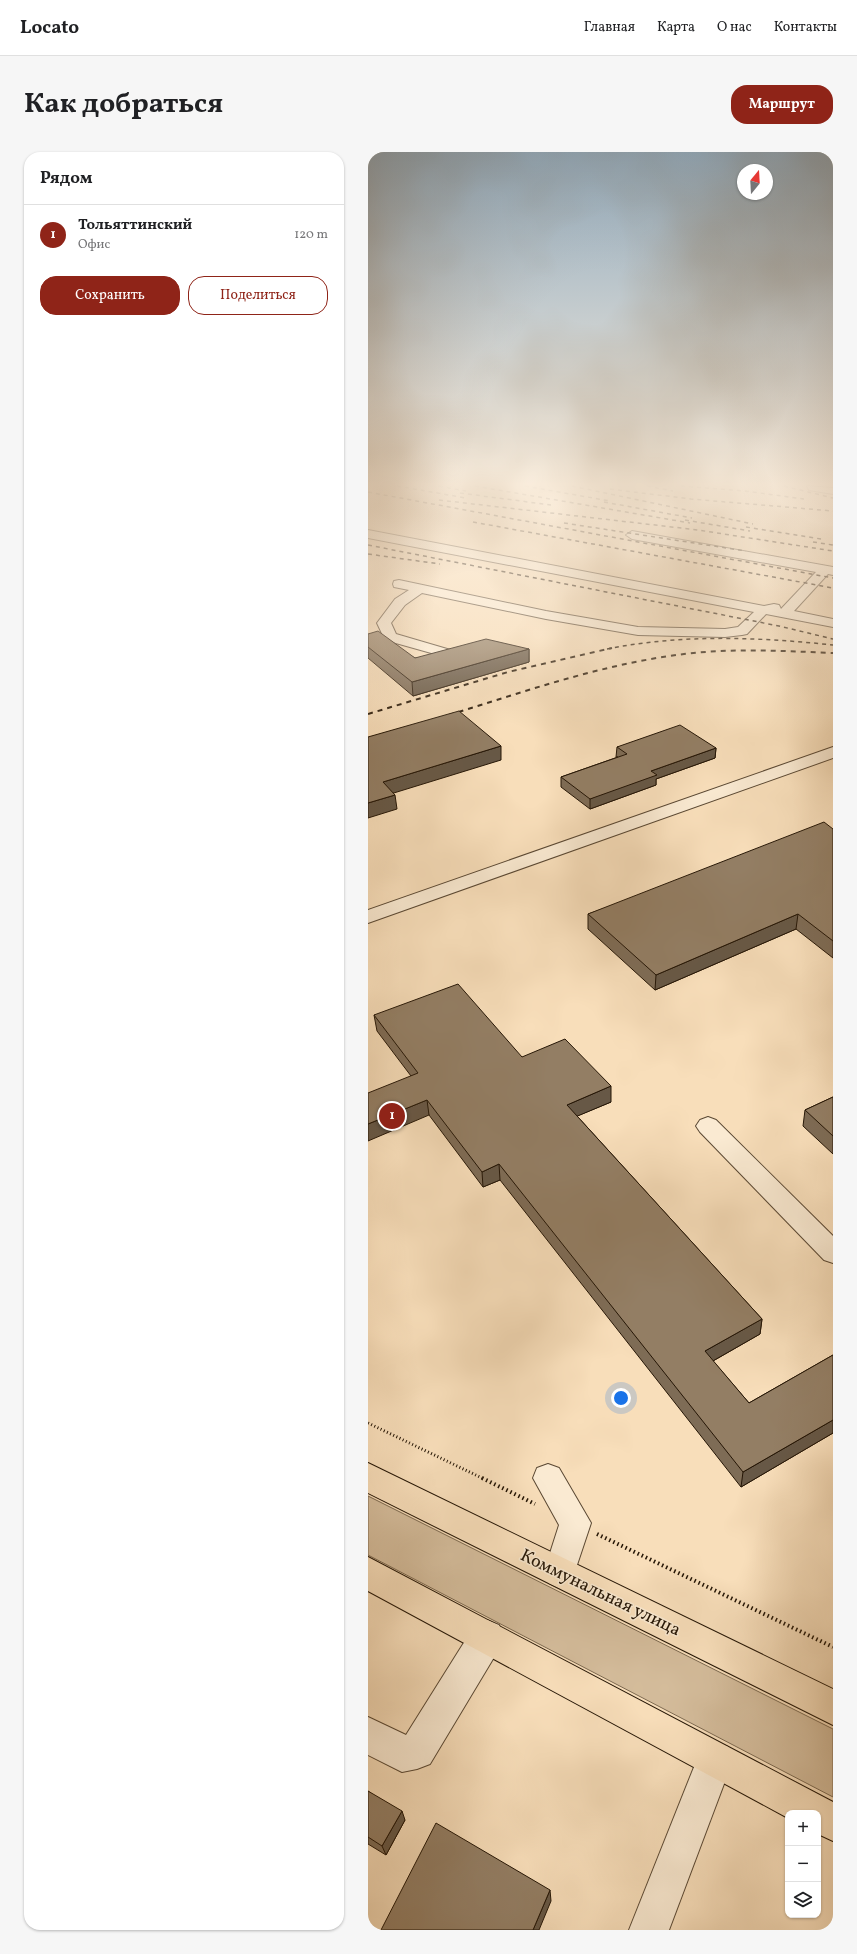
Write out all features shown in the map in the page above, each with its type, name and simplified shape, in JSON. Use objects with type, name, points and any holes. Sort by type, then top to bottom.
[{"type":"main road","name":"Коммунальная улица","points":[[368,1477],[833,1707]]},
{"type":"main road","points":[[368,1573],[809,1810]]},
{"type":"main road","points":[[821,1816],[833,1822]]},
{"type":"street","points":[[550,569],[763,610],[787,610],[833,623]]},
{"type":"street","points":[[787,610],[829,570]]},
{"type":"street","points":[[400,584],[546,615],[638,631],[725,633],[742,631],[763,610]]},
{"type":"street","points":[[420,588],[400,602],[384,623],[390,637],[449,654]]},
{"type":"street","points":[[368,917],[833,752]]},
{"type":"street","points":[[708,1126],[833,1253]]},
{"type":"street","points":[[544,1492],[575,1523],[560,1572]]},
{"type":"street","points":[[368,1735],[402,1754],[417,1751],[487,1637]]},
{"type":"street","points":[[649,1930],[715,1760]]},
{"type":"path","points":[[368,1423],[544,1492]]},
{"type":"path","points":[[575,1523],[833,1647]]},
{"type":"shaded area","points":[[368,1496],[833,1729],[833,1797],[368,1555]]},
{"type":"building","points":[[378,631],[415,658],[486,639],[529,649],[412,682],[368,647],[368,634]]},
{"type":"building","points":[[459,711],[501,746],[383,782],[395,795],[368,803],[368,737]]},
{"type":"building","points":[[680,725],[716,748],[651,771],[657,775],[590,799],[561,777],[627,754],[617,747]]},
{"type":"building","points":[[824,822],[833,829],[833,941],[798,914],[656,975],[588,914]]},
{"type":"building","points":[[458,984],[522,1057],[565,1039],[611,1086],[567,1105],[762,1319],[705,1351],[749,1403],[833,1355],[833,1420],[743,1472],[499,1164],[482,1172],[427,1100],[368,1124],[368,1093],[418,1073],[374,1015]]},
{"type":"building","points":[[833,1097],[833,1136],[805,1110]]},
{"type":"building","points":[[368,1791],[402,1811],[382,1846],[368,1837]]},
{"type":"building","points":[[436,1823],[550,1890],[533,1930],[381,1930]]},
{"type":"railway","points":[[490,569],[779,626],[833,639]]},
{"type":"railway","points":[[729,569],[833,588]]},
{"type":"railway","points":[[784,569],[833,578]]},
{"type":"railway","points":[[610,648],[663,641],[720,638],[776,640],[833,645]]},
{"type":"railway","points":[[368,714],[508,672],[610,648]]},
{"type":"railway","points":[[449,715],[594,671],[624,664],[684,654],[758,650],[833,653]]},
{"type":"place","name":"Тольяттинский","points":[[392,1116]]}]
